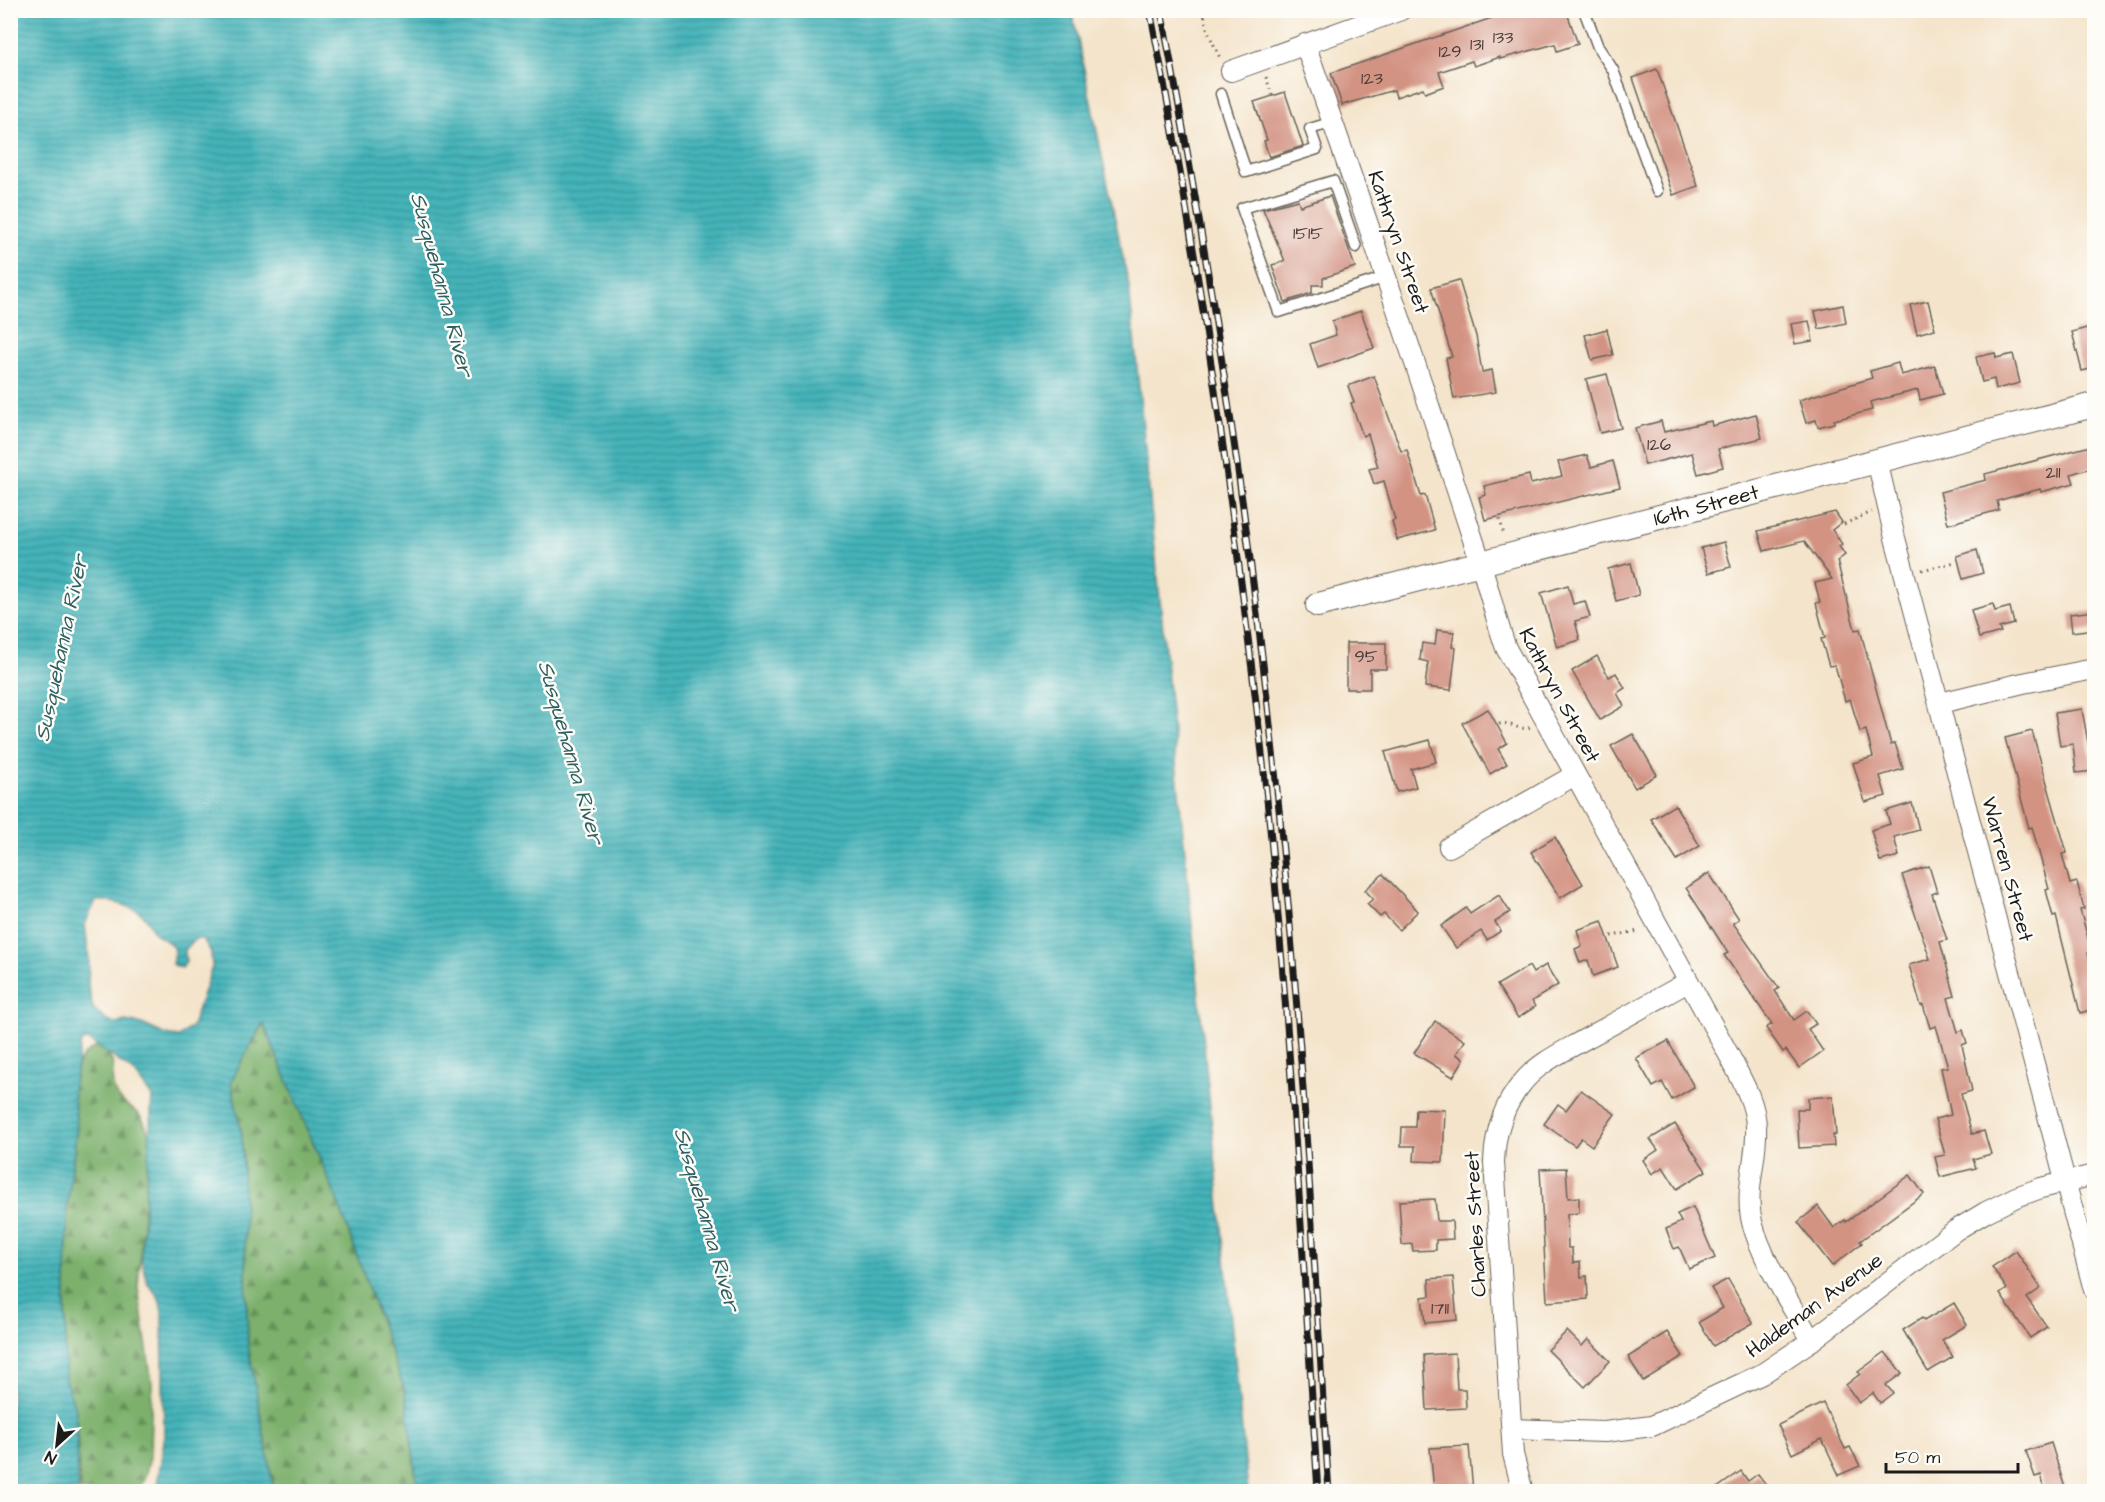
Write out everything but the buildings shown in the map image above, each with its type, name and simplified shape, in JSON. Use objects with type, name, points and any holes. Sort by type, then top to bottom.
[{"type":"street","points":[[1231,71],[1392,12]]},
{"type":"street","name":"Kathryn Street","points":[[1305,44],[1386,278],[1506,648],[1730,1058],[1751,1101],[1756,1127],[1750,1189],[1752,1222],[1762,1251],[1811,1341]]},
{"type":"street","name":"16th Street","points":[[1318,605],[2094,405]]},
{"type":"street","name":"Warren Street","points":[[1877,460],[2094,1290]]},
{"type":"street","points":[[1940,703],[2094,669]]},
{"type":"street","points":[[1449,847],[1575,775]]},
{"type":"street","name":"Charles Street","points":[[1523,1491],[1513,1454],[1494,1162],[1494,1144],[1499,1124],[1507,1105],[1523,1080],[1545,1062],[1688,982]]},
{"type":"street","name":"Haldeman Avenue","points":[[1512,1429],[1605,1432],[1652,1426],[1762,1374],[1811,1341],[1956,1230],[1986,1212],[2041,1188],[2094,1175]]},
{"type":"lane","points":[[1584,10],[1598,46],[1613,70],[1657,191]]},
{"type":"lane","points":[[1221,94],[1246,172],[1317,149],[1310,129],[1333,122]]},
{"type":"lane","points":[[1356,247],[1333,181],[1242,208],[1279,312],[1386,278]]},
{"type":"path","points":[[1203,10],[1213,45],[1231,71]]},
{"type":"path","points":[[1844,524],[1863,514],[1888,508]]},
{"type":"path","points":[[1905,574],[1955,562]]},
{"type":"path","points":[[1498,724],[1507,723],[1525,729],[1545,721]]},
{"type":"path","points":[[1611,936],[1631,931],[1659,930]]},
{"type":"green space","points":[[263,1023],[338,1202],[405,1391],[418,1491],[274,1491],[248,1345],[242,1135],[231,1081]]},
{"type":"green space","points":[[97,1046],[106,1053],[113,1064],[112,1080],[116,1094],[142,1118],[150,1137],[138,1287],[152,1383],[150,1457],[144,1481],[136,1491],[80,1491],[76,1410],[65,1380],[67,1210],[77,1126],[73,1089],[77,1066],[85,1054]]},
{"type":"water","name":"Susquehanna River","points":[[10,11],[1072,11],[1129,286],[1248,1491],[418,1491],[405,1391],[338,1202],[263,1023],[231,1081],[242,1135],[248,1345],[274,1491],[156,1491],[164,1441],[162,1312],[159,1298],[147,1282],[141,1257],[152,1097],[134,1072],[88,1040],[81,1042],[73,1089],[77,1126],[67,1210],[65,1380],[76,1410],[78,1491],[11,1491]],"holes":[[[96,901],[128,907],[144,916],[154,932],[173,947],[172,964],[182,968],[186,962],[185,950],[195,939],[203,939],[211,952],[212,967],[192,1026],[179,1037],[166,1035],[142,1024],[107,1021],[93,1008],[88,986],[89,959],[85,924]]]},
{"type":"railway","points":[[1150,10],[1187,209],[1208,343],[1263,762],[1288,1042],[1318,1492]]},
{"type":"railway","points":[[1161,10],[1200,224],[1234,439],[1262,655],[1285,871],[1298,1026],[1329,1492]]}]
